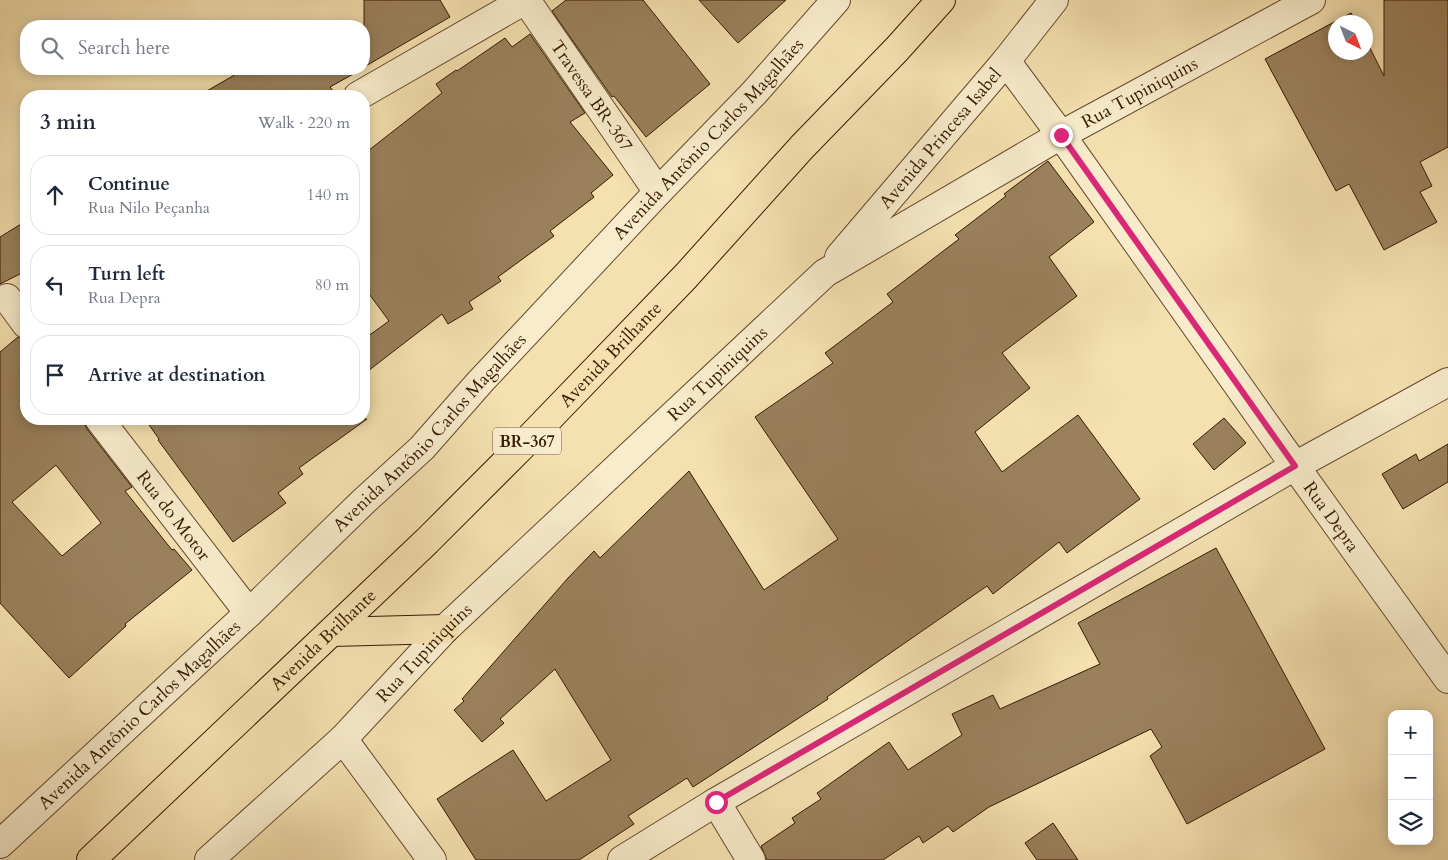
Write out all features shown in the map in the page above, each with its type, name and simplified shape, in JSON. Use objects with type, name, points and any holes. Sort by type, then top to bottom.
[{"type":"main road","name":"Avenida Brilhante","points":[[91,860],[427,541],[531,437],[686,276],[802,147],[897,49],[941,0]]},
{"type":"main road","points":[[332,632],[445,629]]},
{"type":"street","points":[[368,90],[526,0]]},
{"type":"street","name":"Travessa BR-367","points":[[526,0],[658,192]]},
{"type":"street","name":"Avenida Antônio Carlos Magalhães","points":[[0,844],[422,448],[480,382],[658,192],[754,93],[836,0]]},
{"type":"street","name":"Avenida Princesa Isabel","points":[[825,273],[1006,61],[1054,0]]},
{"type":"street","name":"Rua Tupiniquins","points":[[209,860],[343,739],[445,629],[825,273],[1061,135],[1311,0]]},
{"type":"street","name":"Rua Depra","points":[[1006,61],[1061,135],[1295,466],[1445,670]]},
{"type":"street","points":[[11,296],[20,313]]},
{"type":"street","points":[[622,860],[716,802],[1295,466],[1448,382]]},
{"type":"street","name":"Rua do Motor","points":[[104,425],[248,613]]},
{"type":"street","points":[[343,739],[432,860]]},
{"type":"street","points":[[716,802],[751,860]]},
{"type":"building","points":[[364,0],[440,0],[450,17],[370,64],[370,20],[364,20]]},
{"type":"building","points":[[566,0],[643,0],[710,84],[646,137],[614,96],[612,97],[552,11]]},
{"type":"building","points":[[699,0],[786,0],[738,43]]},
{"type":"building","points":[[1384,0],[1448,0],[1448,147],[1420,162],[1432,186],[1420,192],[1437,222],[1384,250],[1349,184],[1336,191],[1265,59],[1328,25],[1328,60],[1373,60],[1373,54],[1384,76]]},
{"type":"building","points":[[530,34],[585,113],[570,122],[613,175],[591,193],[594,197],[550,231],[554,236],[498,277],[501,281],[469,302],[473,309],[448,324],[442,314],[370,369],[370,335],[389,321],[370,295],[370,149],[442,93],[436,84],[505,38],[512,47]]},
{"type":"building","points":[[235,75],[351,75],[330,87],[332,90],[208,90]]},
{"type":"building","points":[[1048,161],[1094,222],[1049,257],[1077,296],[1002,353],[1030,388],[975,432],[1002,472],[1078,415],[1140,499],[1067,553],[1059,542],[993,594],[987,586],[827,697],[828,699],[693,787],[687,778],[628,816],[634,824],[579,860],[476,860],[437,799],[513,750],[546,801],[611,760],[555,669],[500,719],[504,723],[482,742],[454,710],[464,701],[462,699],[594,551],[600,558],[689,471],[764,590],[838,539],[755,417],[833,363],[825,353],[893,302],[887,294],[959,239],[955,235],[1006,196],[1004,194]]},
{"type":"building","points":[[20,225],[20,274],[0,284],[0,237]]},
{"type":"building","points":[[18,337],[20,338],[20,425],[85,425],[132,487],[125,491],[172,550],[174,549],[192,570],[125,624],[126,626],[69,678],[0,603],[0,352]],"holes":[[[56,465],[101,523],[62,556],[12,502]]]},
{"type":"building","points":[[1224,418],[1246,443],[1214,470],[1193,444]]},
{"type":"building","points":[[149,425],[359,425],[299,468],[303,474],[278,493],[286,503],[233,542]]},
{"type":"building","points":[[1448,444],[1448,482],[1403,509],[1382,474],[1416,454],[1419,461]]},
{"type":"building","points":[[1216,548],[1325,749],[1187,824],[1150,756],[1162,747],[1151,729],[989,807],[953,832],[948,826],[923,843],[919,836],[883,860],[767,860],[761,846],[795,823],[792,818],[821,799],[817,793],[889,742],[908,770],[962,735],[952,714],[993,695],[1000,709],[1100,664],[1078,623]]},
{"type":"building","points":[[1053,823],[1078,860],[1037,860],[1025,843]]},
{"type":"route","points":[[716,802],[1295,466],[1061,135]]}]
